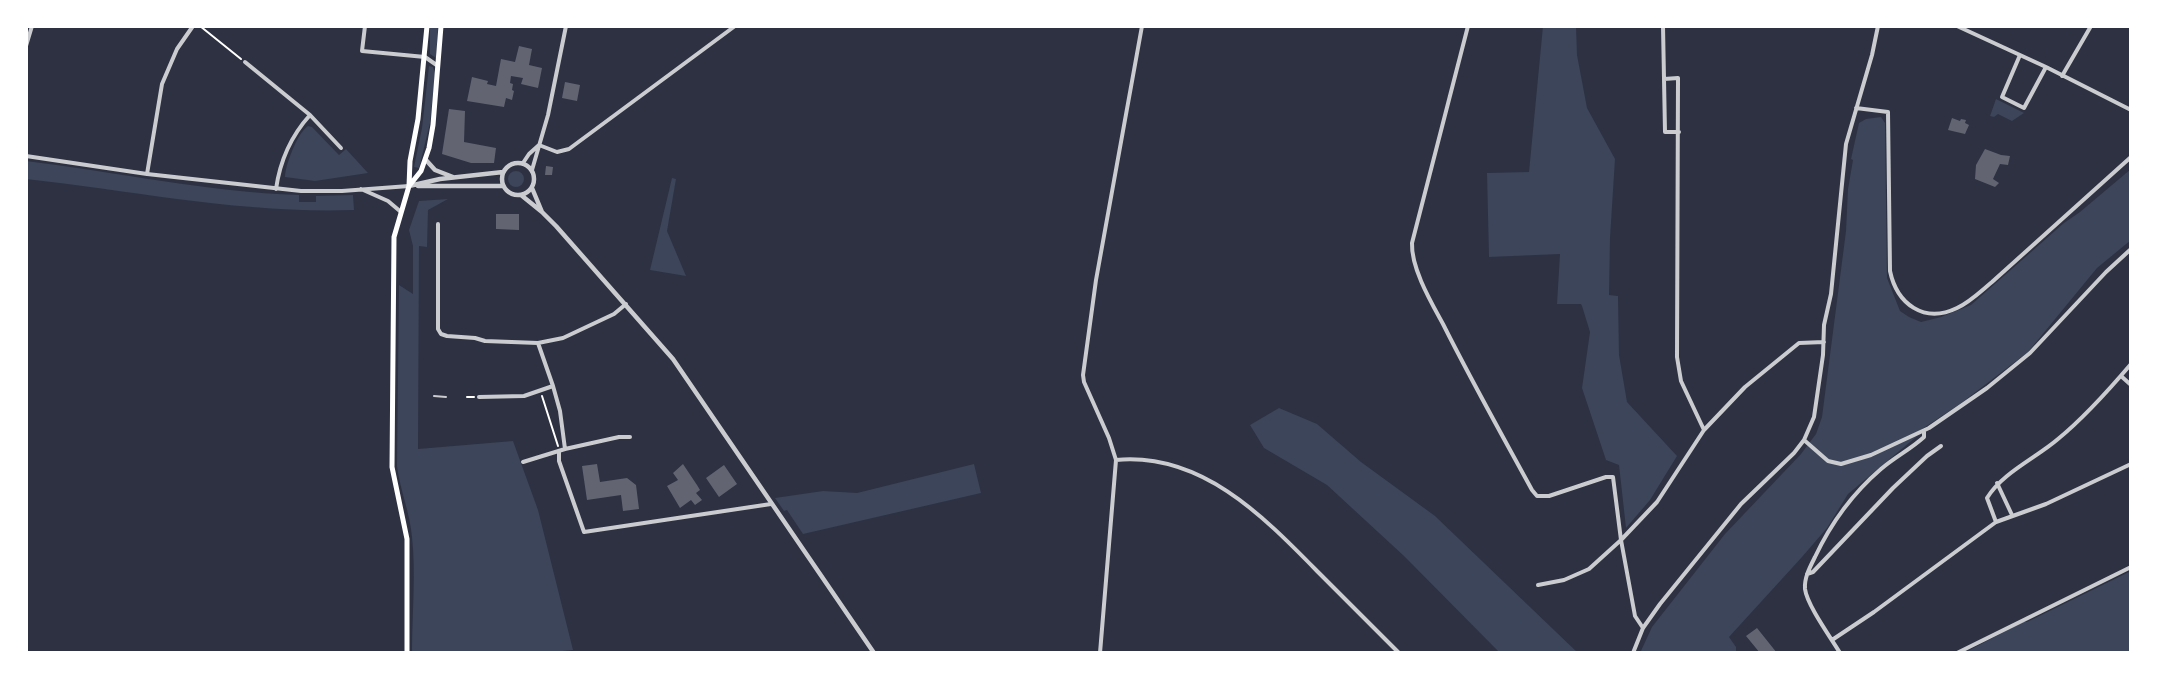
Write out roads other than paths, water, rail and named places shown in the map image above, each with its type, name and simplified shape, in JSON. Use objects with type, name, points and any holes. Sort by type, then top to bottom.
[{"type":"main road","points":[[407,653],[407,539],[392,467],[394,237],[409,186],[410,161],[418,120],[427,26]]},
{"type":"main road","points":[[409,186],[421,171],[426,160],[433,125],[440,26]]},
{"type":"street","points":[[26,46],[32,26]]},
{"type":"street","points":[[148,174],[162,84],[177,49],[193,26]]},
{"type":"street","points":[[365,26],[362,50],[425,57],[438,66]]},
{"type":"street","points":[[26,156],[148,174],[276,189],[321,192],[409,186],[502,186],[514,195],[521,195],[532,188],[534,182],[532,170],[548,115],[566,26]]},
{"type":"street","points":[[539,145],[557,152],[569,149],[735,26]]},
{"type":"street","points":[[1100,653],[1116,460],[1109,438],[1084,382],[1083,375],[1096,280],[1142,26]]},
{"type":"street","points":[[1468,26],[1412,243],[1411,256],[1466,370],[1532,490],[1538,496],[1549,496],[1606,477],[1613,477],[1621,540],[1635,616],[1642,628]]},
{"type":"street","points":[[1663,26],[1665,132],[1679,132]]},
{"type":"street","points":[[1633,653],[1642,628],[1660,604],[1741,504],[1783,465],[1804,440],[1814,416],[1824,342],[1824,326],[1831,294],[1846,144],[1878,26]]},
{"type":"street","points":[[1957,26],[2046,67],[2131,110]]},
{"type":"street","points":[[2062,76],[2091,26]]},
{"type":"street","points":[[2020,55],[2002,97],[2024,108],[2046,67]]},
{"type":"street","points":[[245,62],[310,115],[341,148]]},
{"type":"street","points":[[1664,78],[1678,78],[1677,357],[1681,380],[1704,430]]},
{"type":"street","points":[[1856,108],[1888,112],[1890,271],[1893,284],[1905,302],[1915,309],[1927,313],[1941,314],[1957,308],[1970,300],[2131,157]]},
{"type":"street","points":[[276,189],[282,163],[290,142],[298,128],[310,115]]},
{"type":"street","points":[[523,163],[539,145]]},
{"type":"street","points":[[426,160],[435,170],[454,178]]},
{"type":"street","points":[[502,186],[502,172],[508,166],[515,163],[523,163],[532,170]]},
{"type":"street","points":[[409,186],[502,172]]},
{"type":"street","points":[[532,188],[542,212]]},
{"type":"street","points":[[358,189],[388,201],[401,212]]},
{"type":"street","points":[[521,195],[542,212],[626,304],[673,359],[874,653]]},
{"type":"street","points":[[438,224],[438,329],[441,334],[485,341],[538,343],[563,338],[614,314],[626,304]]},
{"type":"street","points":[[1804,440],[1828,461],[1841,464],[1871,455],[1924,431],[1980,393],[2030,353],[2106,272],[2131,249]]},
{"type":"street","points":[[1538,585],[1552,584],[1576,576],[1589,569],[1621,540],[1657,502],[1704,430],[1745,387],[1799,343],[1824,342]]},
{"type":"street","points":[[538,343],[560,411],[565,449]]},
{"type":"street","points":[[1996,522],[1987,498],[1997,483],[2060,438],[2086,414],[2131,364]]},
{"type":"street","points":[[2121,376],[2131,385]]},
{"type":"street","points":[[479,397],[511,397],[540,391],[553,386]]},
{"type":"street","points":[[1840,653],[1805,591],[1807,574],[1828,532],[1852,498],[1880,469],[1924,437],[1924,431]]},
{"type":"street","points":[[523,462],[565,449],[577,448],[619,437],[630,437]]},
{"type":"street","points":[[1807,574],[1813,572],[1893,488],[1927,456],[1941,446]]},
{"type":"street","points":[[559,451],[560,461],[584,532],[771,504]]},
{"type":"street","points":[[1116,460],[1133,458],[1178,467],[1213,481],[1239,498],[1282,535],[1399,653]]},
{"type":"street","points":[[1832,640],[1874,612],[1996,522],[2046,504],[2131,464]]},
{"type":"street","points":[[1997,483],[2012,515]]},
{"type":"street","points":[[1957,653],[2131,567]]},
{"type":"lane","points":[[434,396],[446,397]]}]
